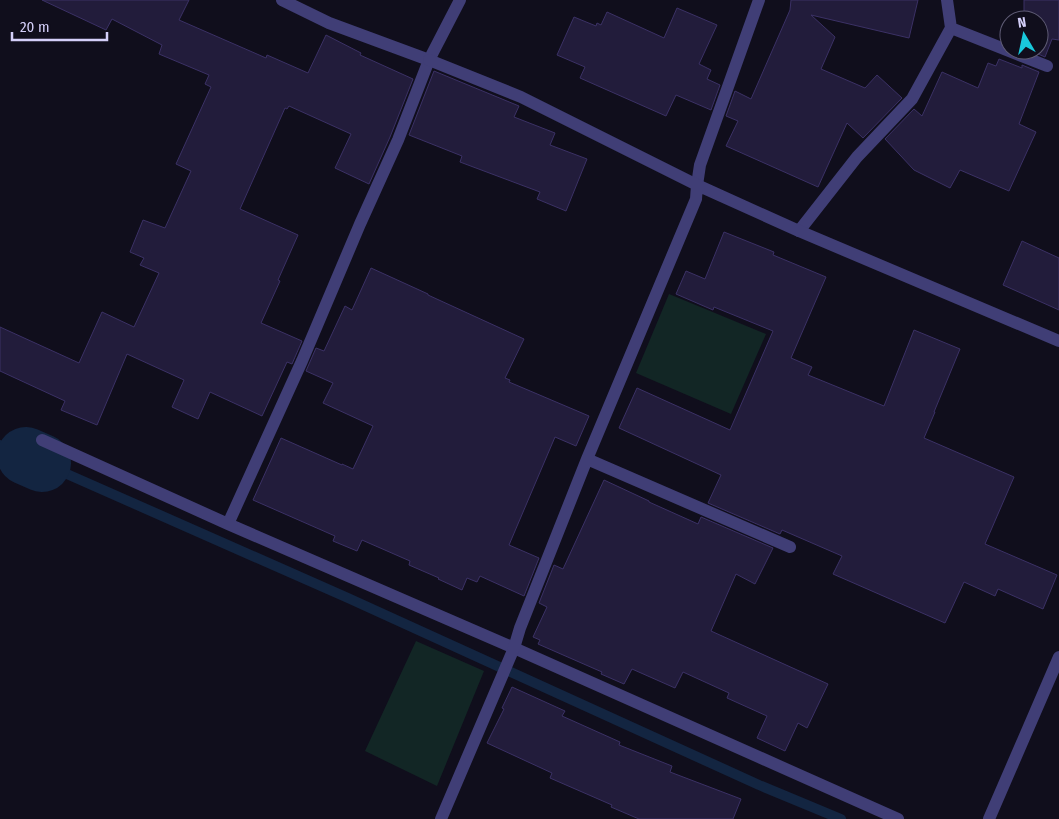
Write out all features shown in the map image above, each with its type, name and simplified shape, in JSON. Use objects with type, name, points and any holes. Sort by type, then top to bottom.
[{"type":"street","points":[[282,0],[329,24],[429,60],[521,97],[697,185],[799,231],[1059,341]]},
{"type":"street","points":[[228,524],[302,361],[398,140],[429,60],[460,0]]},
{"type":"street","points":[[442,819],[514,648],[520,628],[587,459],[696,199],[700,165],[759,0]]},
{"type":"street","points":[[799,231],[857,157],[912,99],[951,28],[947,0]]},
{"type":"street","points":[[951,28],[1047,66]]},
{"type":"street","points":[[42,440],[228,524],[514,648],[898,819]]},
{"type":"street","points":[[587,459],[790,547]]},
{"type":"street","points":[[989,819],[1059,657]]},
{"type":"green space","points":[[669,294],[766,334],[731,414],[636,373]]},
{"type":"green space","points":[[416,641],[484,671],[437,786],[365,751]]},
{"type":"building","points":[[42,0],[189,0],[179,20],[266,58],[267,55],[308,73],[326,35],[361,53],[360,55],[413,79],[369,184],[335,168],[351,134],[289,106],[287,109],[285,108],[240,209],[298,235],[261,323],[302,341],[292,364],[287,362],[262,416],[210,392],[198,419],[172,407],[184,380],[127,354],[97,425],[61,410],[65,401],[0,371],[0,327],[79,363],[102,312],[134,327],[159,273],[140,265],[144,258],[130,252],[143,220],[165,228],[191,171],[176,164],[211,87],[205,84],[209,75],[159,54],[162,45],[112,19],[106,30]]},
{"type":"building","points":[[791,0],[918,0],[909,38],[811,15],[835,37],[821,69],[865,88],[877,75],[902,98],[863,138],[847,123],[818,187],[726,146],[738,121],[726,116],[735,91],[751,99],[790,10]]},
{"type":"building","points":[[1024,0],[1059,0],[1059,40],[1052,39],[1049,47],[1049,10],[1024,10]]},
{"type":"building","points":[[677,8],[717,25],[699,64],[711,70],[707,79],[720,85],[711,110],[676,95],[666,116],[580,78],[585,67],[557,55],[574,17],[596,26],[597,23],[601,25],[607,12],[664,38]]},
{"type":"building","points":[[999,59],[1039,72],[1019,124],[1036,132],[1009,191],[960,170],[950,188],[914,170],[885,139],[914,109],[922,116],[942,72],[978,88],[988,63],[996,66]]},
{"type":"building","points":[[434,71],[519,106],[514,117],[555,133],[550,145],[587,159],[566,211],[537,199],[540,192],[460,162],[462,156],[409,135]]},
{"type":"building","points":[[724,232],[774,252],[773,255],[826,277],[791,358],[812,367],[808,375],[884,406],[914,330],[960,349],[924,438],[1014,477],[985,544],[1057,575],[1043,609],[998,589],[995,596],[964,582],[945,623],[833,574],[842,556],[782,530],[780,534],[708,503],[721,475],[619,428],[637,388],[730,430],[773,331],[714,307],[713,310],[676,294],[686,271],[705,279]]},
{"type":"building","points":[[1022,241],[1059,258],[1059,310],[1003,285]]},
{"type":"building","points":[[371,268],[524,339],[505,378],[510,380],[509,382],[589,416],[576,446],[555,437],[509,545],[539,558],[524,596],[480,576],[477,582],[467,578],[462,590],[409,565],[410,561],[362,540],[357,551],[333,541],[335,536],[253,500],[281,438],[353,469],[373,426],[323,403],[333,383],[306,371],[316,348],[324,351],[345,306],[352,310]]},
{"type":"building","points":[[604,480],[698,524],[701,517],[773,548],[755,584],[736,574],[711,631],[828,684],[807,728],[798,723],[785,751],[757,738],[767,716],[727,698],[729,693],[683,672],[675,688],[632,669],[624,684],[601,674],[602,672],[538,644],[540,640],[533,637],[547,607],[539,603],[554,565],[563,569]]},
{"type":"building","points":[[512,687],[565,711],[562,716],[620,742],[619,745],[672,766],[670,772],[741,799],[733,819],[639,819],[550,778],[552,773],[487,743],[504,709],[502,708]]},
{"type":"waterway","points":[[0,445],[26,456]]},
{"type":"waterway","points":[[26,456],[42,463]]},
{"type":"waterway","points":[[42,463],[348,598],[759,785],[841,819]]}]
